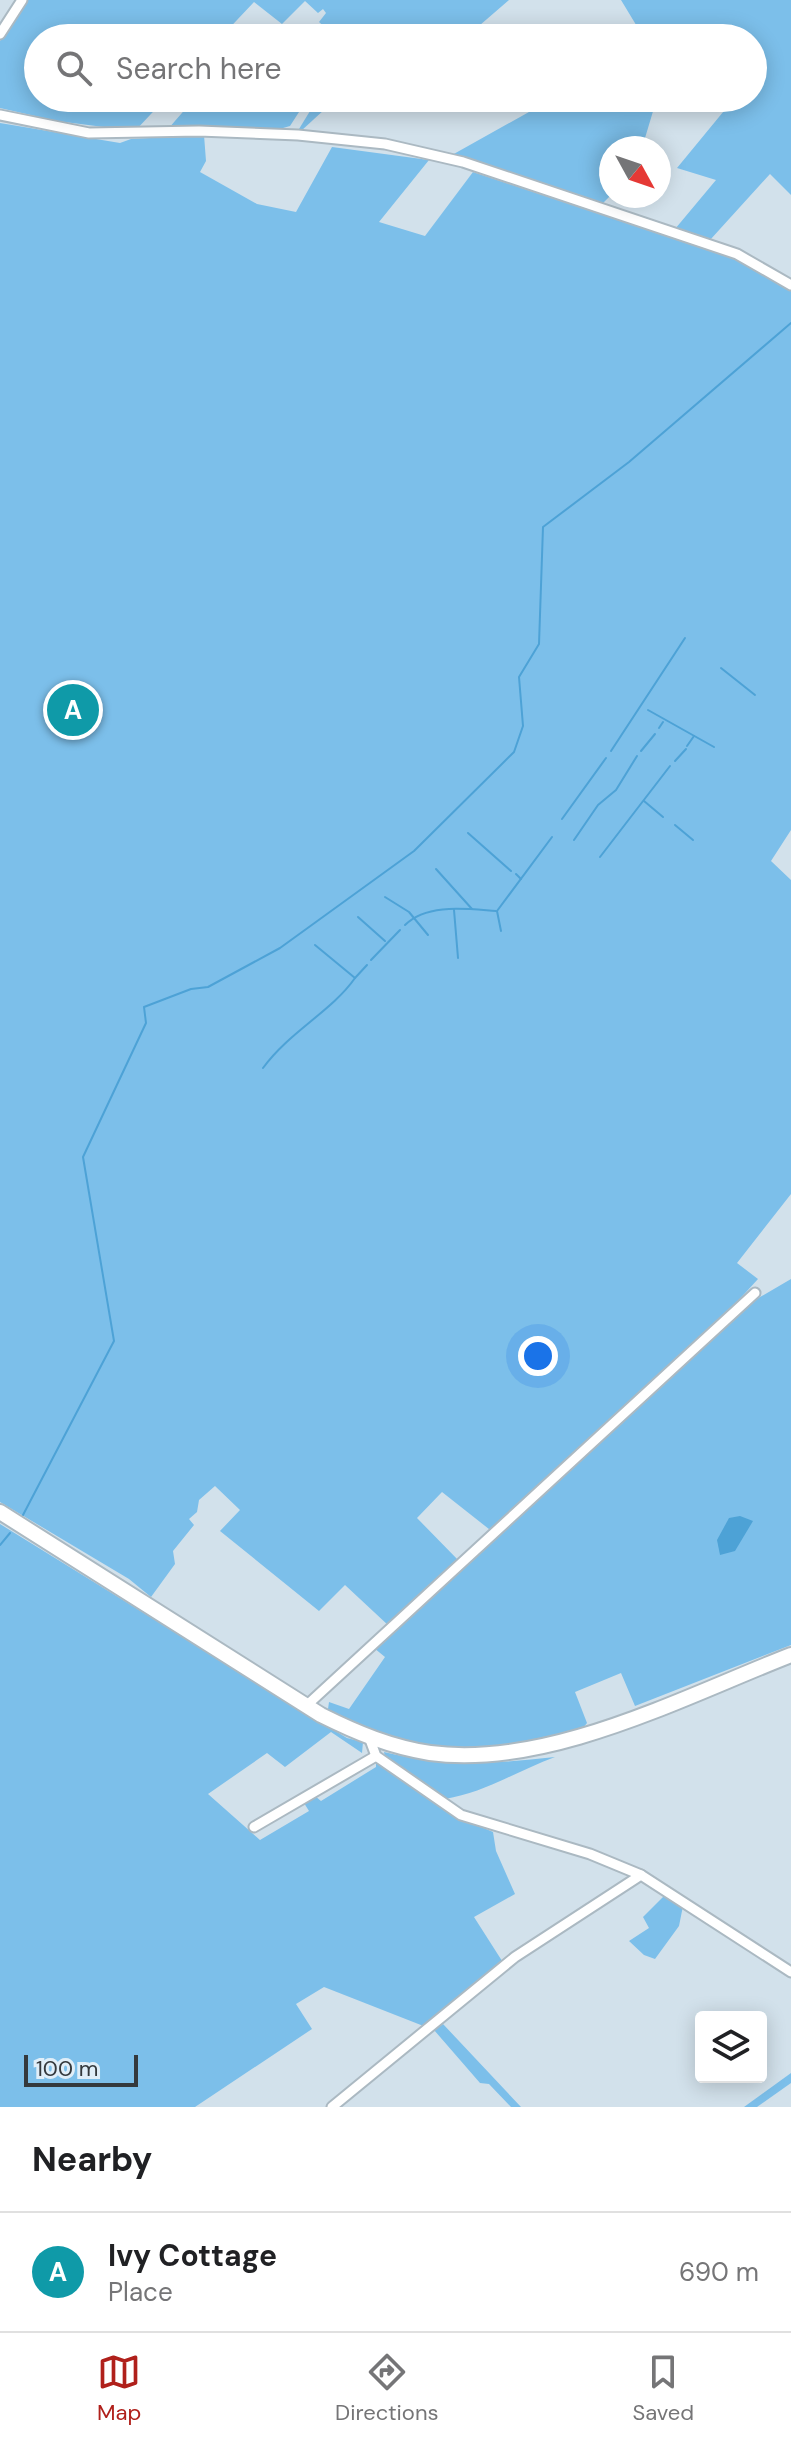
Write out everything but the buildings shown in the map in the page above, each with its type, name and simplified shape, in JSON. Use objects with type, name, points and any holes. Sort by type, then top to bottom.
[{"type":"highway","points":[[0,1512],[306,1706],[369,1737],[400,1747],[467,1756],[503,1755],[547,1746],[791,1655]]},
{"type":"street","points":[[0,34],[22,0]]},
{"type":"street","points":[[0,115],[89,133],[213,131],[298,135],[385,144],[463,162],[737,254],[791,285]]},
{"type":"street","points":[[306,1706],[755,1293]]},
{"type":"street","points":[[369,1737],[376,1756],[461,1815],[590,1854],[641,1875],[791,1972]]},
{"type":"street","points":[[254,1827],[376,1756]]},
{"type":"street","points":[[332,2107],[515,1957],[641,1875]]},
{"type":"shaded area","points":[[27,0],[509,0],[481,24],[321,24],[319,22],[326,13],[323,9],[318,13],[305,1],[282,24],[254,2],[233,24],[24,24],[24,112],[153,112],[135,131],[57,121],[0,108],[0,41]]},
{"type":"shaded area","points":[[621,0],[791,0],[791,195],[770,174],[710,240],[675,229],[716,180],[677,168],[723,112],[767,112],[767,24],[636,24]]},
{"type":"shaded area","points":[[183,112],[299,112],[290,126],[283,128],[168,129]]},
{"type":"shaded area","points":[[309,112],[322,112],[301,131],[299,129]]},
{"type":"shaded area","points":[[529,112],[653,112],[646,136],[599,136],[599,203],[452,155]]},
{"type":"shaded area","points":[[0,123],[120,143],[131,139],[204,135],[206,161],[200,172],[257,204],[296,212],[332,147],[429,160],[379,222],[425,236],[473,172],[745,262],[791,290],[791,830],[771,861],[791,880],[791,1194],[737,1263],[758,1279],[726,1314],[494,1533],[442,1492],[417,1518],[460,1562],[389,1626],[345,1585],[319,1611],[220,1531],[240,1510],[215,1486],[199,1500],[197,1512],[189,1519],[194,1525],[173,1551],[175,1564],[151,1597],[129,1579],[0,1502]]},
{"type":"shaded area","points":[[791,1279],[791,1645],[635,1706],[621,1673],[575,1692],[587,1723],[583,1728],[517,1743],[453,1747],[421,1743],[359,1725],[328,1709],[329,1702],[349,1709],[385,1657],[374,1648],[583,1459],[743,1307]]},
{"type":"shaded area","points":[[740,1516],[753,1521],[735,1551],[720,1555],[717,1540],[729,1518]]},
{"type":"shaded area","points":[[0,1524],[322,1723],[347,1738],[363,1742],[362,1753],[331,1732],[285,1767],[267,1753],[208,1794],[260,1840],[309,1811],[304,1803],[315,1796],[321,1801],[376,1767],[376,1762],[447,1812],[493,1832],[496,1851],[515,1894],[474,1917],[504,1964],[426,2027],[324,1987],[296,2004],[312,2029],[195,2107],[0,2107]]},
{"type":"shaded area","points":[[384,1752],[470,1763],[555,1757],[488,1786],[445,1799],[385,1757]]},
{"type":"shaded area","points":[[666,1894],[683,1906],[679,1926],[655,1959],[644,1955],[629,1941],[649,1928],[643,1917]]},
{"type":"shaded area","points":[[443,2024],[521,2107],[511,2107],[489,2084],[480,2083],[434,2030]]},
{"type":"shaded area","points":[[791,2073],[791,2083],[757,2107],[744,2107]]},
{"type":"waterway","points":[[23,1515],[114,1341],[83,1157],[146,1023],[144,1007],[191,989],[208,987],[280,948],[414,851],[514,752],[523,726],[519,677],[539,644],[543,527],[629,462],[791,323]]},
{"type":"waterway","points":[[611,751],[685,638]]},
{"type":"waterway","points":[[721,668],[755,695]]},
{"type":"waterway","points":[[648,710],[714,747]]},
{"type":"waterway","points":[[659,728],[663,722]]},
{"type":"waterway","points":[[641,751],[655,734]]},
{"type":"waterway","points":[[687,746],[694,736]]},
{"type":"waterway","points":[[675,761],[686,749]]},
{"type":"waterway","points":[[574,840],[598,805],[616,790],[637,756]]},
{"type":"waterway","points":[[562,819],[606,758]]},
{"type":"waterway","points":[[600,857],[670,766]]},
{"type":"waterway","points":[[644,801],[663,817]]},
{"type":"waterway","points":[[675,825],[693,840]]},
{"type":"waterway","points":[[468,833],[511,871]]},
{"type":"waterway","points":[[501,931],[497,911],[552,837]]},
{"type":"waterway","points":[[436,869],[472,909]]},
{"type":"waterway","points":[[516,874],[521,879]]},
{"type":"waterway","points":[[385,897],[409,912],[428,935]]},
{"type":"waterway","points":[[405,925],[424,913],[436,910],[496,911]]},
{"type":"waterway","points":[[454,910],[458,958]]},
{"type":"waterway","points":[[358,917],[385,941]]},
{"type":"waterway","points":[[371,960],[400,930]]},
{"type":"waterway","points":[[315,945],[355,978],[367,965]]},
{"type":"waterway","points":[[263,1068],[285,1043],[335,1001],[355,978]]},
{"type":"waterway","points":[[0,1545],[10,1533]]},
{"type":"place","name":"Ivy Cottage","points":[[73,710]]}]
